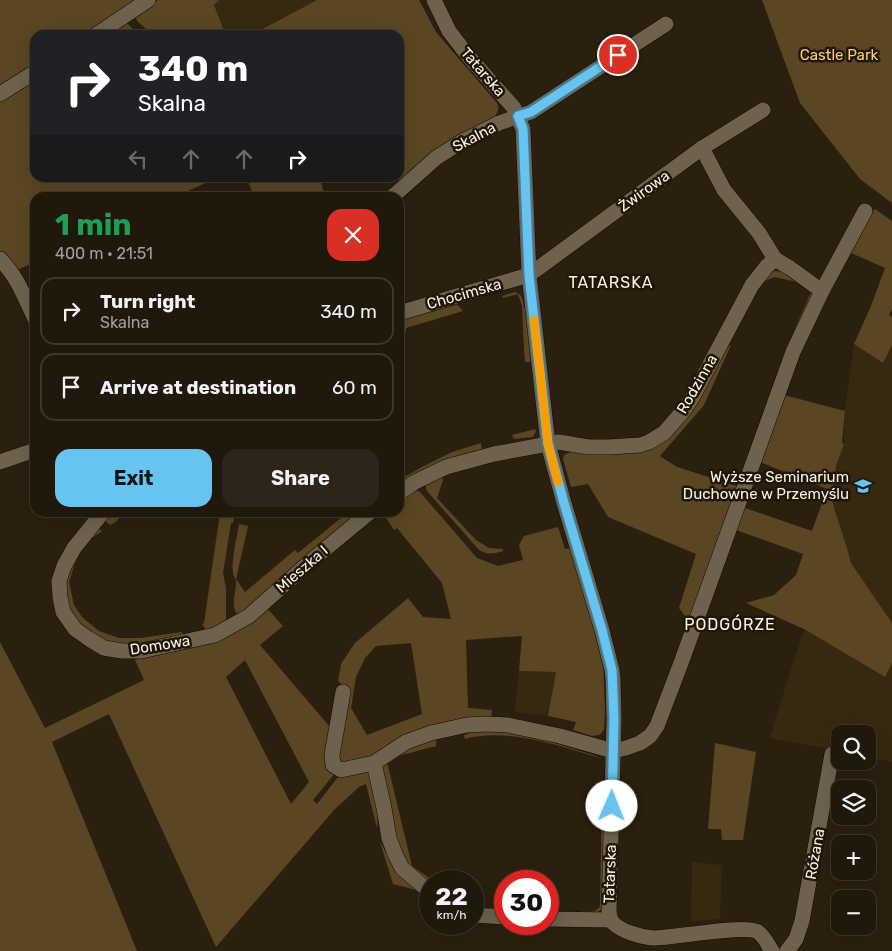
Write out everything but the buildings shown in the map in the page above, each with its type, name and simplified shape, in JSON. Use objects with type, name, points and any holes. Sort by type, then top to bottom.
[{"type":"street","points":[[103,30],[148,0]]},
{"type":"street","name":"Tatarska","points":[[434,0],[449,31],[514,108],[523,129],[529,275],[548,444],[612,670],[614,719],[609,912],[611,920],[619,928],[644,937],[653,938],[732,930],[752,930],[758,932],[763,937],[772,951]]},
{"type":"street","name":"Skalna","points":[[398,192],[436,158],[461,142],[499,124],[531,112],[666,24]]},
{"type":"street","points":[[0,94],[30,75]]},
{"type":"street","name":"Żwirowa","points":[[529,275],[702,148],[762,110]]},
{"type":"street","points":[[702,148],[724,190],[759,233],[775,259],[822,291]]},
{"type":"street","points":[[343,692],[332,755],[333,765],[341,770],[374,763],[406,742],[431,733],[468,724],[525,728],[613,751],[626,748],[650,736],[657,726],[698,618],[793,352],[822,291],[865,211]]},
{"type":"street","points":[[0,259],[15,277],[30,309]]},
{"type":"street","name":"Rodzinna","points":[[548,444],[560,442],[588,447],[640,445],[664,433],[692,398],[752,285],[775,259]]},
{"type":"street","name":"Chocimska","points":[[404,312],[529,275]]},
{"type":"street","points":[[404,490],[446,467],[494,454],[548,444]]},
{"type":"street","points":[[0,462],[30,452]]},
{"type":"street","name":"Domowa","points":[[99,517],[74,548],[64,566],[59,581],[63,612],[75,628],[104,648],[140,651],[215,635],[233,625]]},
{"type":"street","name":"Mieszka I","points":[[233,625],[249,616],[364,517]]},
{"type":"street","name":"Różana","points":[[787,951],[796,939],[802,921],[831,760]]},
{"type":"street","points":[[374,763],[394,854],[402,868],[419,883]]},
{"type":"street","points":[[559,919],[611,920]]},
{"type":"shaded area","points":[[219,0],[317,0],[260,30],[224,30],[214,5]]},
{"type":"shaded area","name":"Wyższe Seminarium Duchowne w Przemyślu","points":[[854,344],[883,363],[892,345],[892,623],[851,563],[832,499],[836,466],[844,444],[845,411]]},
{"type":"shaded area","points":[[804,629],[885,677],[892,663],[892,762],[876,759],[876,725],[831,725],[831,749],[770,738]]},
{"type":"shaded area","points":[[519,671],[556,672],[548,716],[515,712]]},
{"type":"shaded area","points":[[692,862],[722,865],[720,919],[691,921]]},
{"type":"green space","points":[[0,0],[148,0],[103,30],[30,30],[30,75],[0,94]]},
{"type":"green space","points":[[158,0],[219,0],[214,5],[224,30],[147,30],[135,17]]},
{"type":"green space","points":[[317,0],[419,0],[436,32],[497,103],[497,112],[494,118],[404,180],[404,30],[260,30]]},
{"type":"green space","name":"Castle Park","points":[[762,0],[892,0],[892,203],[860,179],[800,103]]},
{"type":"green space","points":[[127,23],[133,30],[116,30]]},
{"type":"green space","points":[[30,82],[30,182],[208,182],[185,192],[30,192],[30,264],[17,270],[0,255],[0,102]]},
{"type":"green space","points":[[248,182],[321,182],[324,192],[252,192]]},
{"type":"green space","points":[[875,209],[892,221],[892,309],[889,315],[892,317],[892,345],[883,363],[854,344],[885,268],[849,252]]},
{"type":"green space","points":[[774,271],[783,272],[802,283],[774,277],[759,284]]},
{"type":"green space","points":[[802,283],[814,290],[777,383],[774,383],[812,290]]},
{"type":"green space","points":[[515,292],[518,293],[521,296],[524,308],[526,308],[532,360],[529,362],[525,362],[522,306],[518,294],[503,298],[502,296]]},
{"type":"green space","points":[[455,302],[463,311],[406,328],[404,332],[404,317]]},
{"type":"green space","points":[[731,345],[704,405],[660,456],[677,467],[740,487],[691,624],[679,608],[696,554],[608,517],[588,484],[571,487],[563,459],[564,455],[571,452],[622,454],[640,452],[695,405],[728,347]]},
{"type":"green space","points":[[784,395],[845,411],[842,443],[844,444],[836,466],[832,499],[851,563],[892,623],[892,663],[885,677],[804,629],[746,603],[774,595],[796,575],[803,554],[736,530],[745,508],[812,531],[827,489],[760,462]]},
{"type":"green space","points":[[535,429],[533,437],[514,439],[512,435]]},
{"type":"green space","points":[[481,443],[482,449],[450,460],[404,482],[404,477],[452,452]]},
{"type":"green space","points":[[486,462],[442,477],[443,480],[437,498],[476,540],[489,548],[503,549],[503,551],[494,553],[485,553],[479,550],[426,488],[426,484],[433,479]]},
{"type":"green space","points":[[415,490],[420,492],[477,558],[498,566],[523,560],[519,545],[524,536],[558,527],[565,549],[571,548],[603,661],[604,730],[599,735],[592,736],[573,730],[576,722],[548,716],[556,672],[519,671],[522,636],[466,640],[468,708],[492,710],[491,719],[367,760],[337,765],[348,690],[338,681],[341,664],[355,643],[408,598],[423,617],[451,619],[442,583],[397,528],[394,530],[386,517],[404,517],[404,497]],"holes":[[[411,643],[422,714],[367,735],[351,708],[356,677],[365,658],[376,646]]]},
{"type":"green space","points":[[107,517],[120,517],[110,525],[104,520]]},
{"type":"green space","points":[[219,517],[234,517],[233,523],[231,523],[223,573],[226,589],[226,619],[208,633],[202,624],[204,623]]},
{"type":"green space","points":[[342,517],[358,517],[245,614],[238,615],[234,607],[236,580],[233,575],[233,556],[239,524],[248,526],[236,579],[245,592],[295,550],[298,553]]},
{"type":"green space","points":[[98,528],[102,531],[92,538],[77,556],[69,582],[74,605],[82,617],[99,631],[119,638],[141,638],[182,632],[184,639],[126,646],[90,636],[69,613],[65,580],[78,551]]},
{"type":"green space","points":[[265,606],[283,626],[260,645],[330,727],[336,772],[313,800],[317,804],[338,777],[366,769],[371,774],[376,788],[378,805],[377,828],[366,784],[359,787],[335,809],[216,947],[109,714],[52,742],[137,951],[0,951],[0,642],[45,728],[144,680],[135,660],[210,644],[239,628]],"holes":[[[245,660],[309,782],[291,804],[226,677]]]},
{"type":"green space","points":[[476,731],[514,733],[552,742],[600,758],[551,744],[515,737],[498,735],[465,739],[464,735]]},
{"type":"green space","points":[[436,737],[436,746],[398,756],[387,762],[412,866],[419,871],[419,875],[400,855],[382,764],[388,757]]},
{"type":"green space","points":[[715,743],[756,752],[743,840],[722,840],[721,829],[708,829]]},
{"type":"green space","points":[[602,791],[605,792],[603,907],[596,913],[582,914],[582,911],[594,911],[600,906]]},
{"type":"green space","points":[[380,842],[397,871],[419,891],[393,884]]},
{"type":"slow traffic","points":[[534,320],[548,444],[558,482]]},
{"type":"place","name":"Wyższe Seminarium Duchowne w Przemyślu","points":[[863,486]]},
{"type":"district","name":"TATARSKA","points":[[611,282]]},
{"type":"district","name":"PODGÓRZE","points":[[730,624]]},
{"type":"route","points":[[612,806],[614,719],[612,670],[548,444],[529,275],[523,129],[518,116],[531,112],[618,55]]}]
